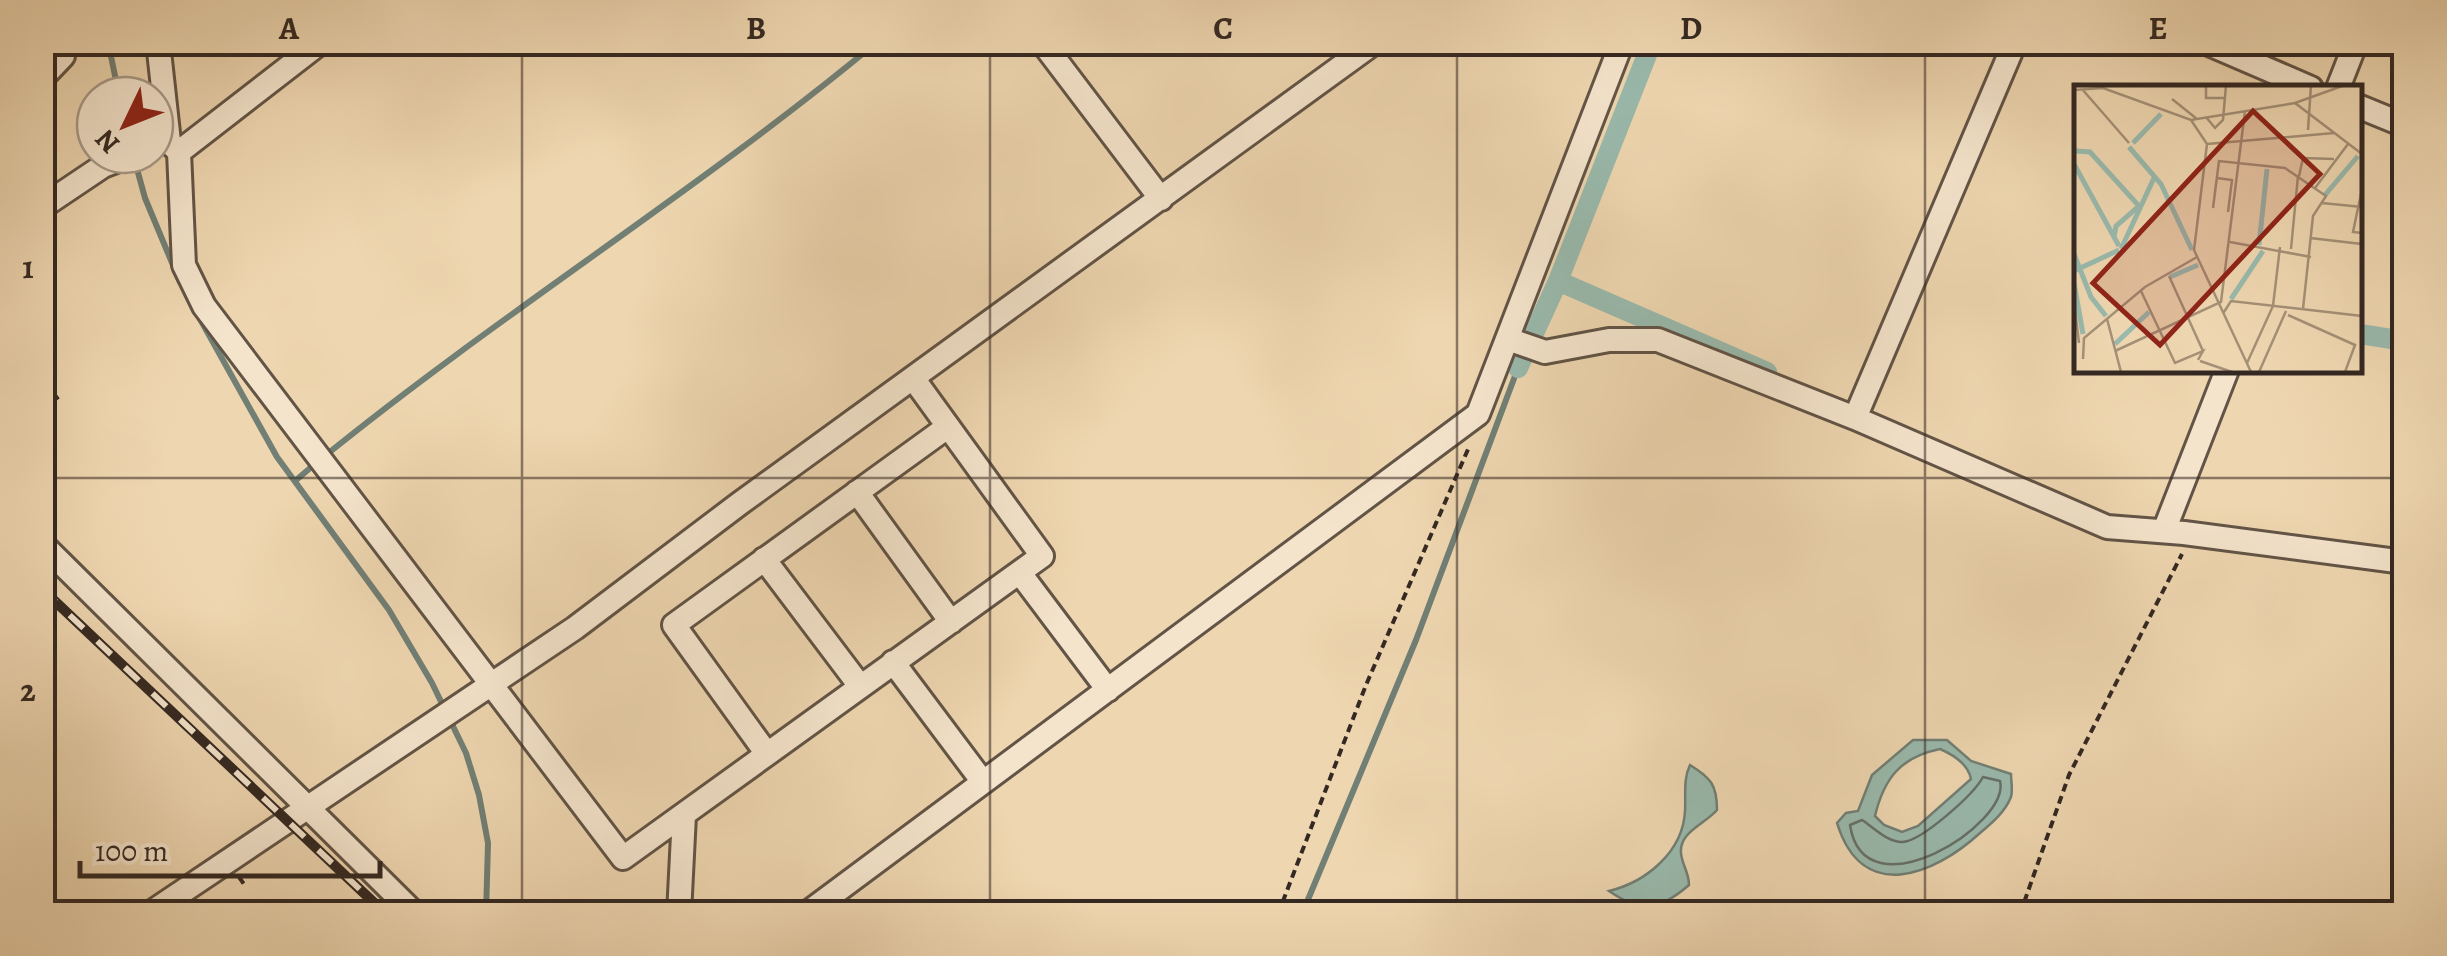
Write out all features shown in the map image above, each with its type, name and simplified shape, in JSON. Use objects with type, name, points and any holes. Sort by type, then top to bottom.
[{"type":"street","points":[[158,42],[161,75]]},
{"type":"street","points":[[175,142],[320,42]]},
{"type":"street","points":[[1042,42],[1161,199]]},
{"type":"street","points":[[149,914],[575,628],[1375,42]]},
{"type":"street","points":[[806,914],[1478,414],[1622,42]]},
{"type":"street","points":[[1855,418],[2015,42]]},
{"type":"street","points":[[2204,42],[2304,85]]},
{"type":"street","points":[[2339,85],[2356,42]]},
{"type":"street","points":[[42,78],[63,56]]},
{"type":"street","points":[[2362,108],[2404,126]]},
{"type":"street","points":[[42,207],[90,175]]},
{"type":"street","points":[[172,175],[184,264],[204,306],[623,858],[1042,556],[912,378]]},
{"type":"street","points":[[1508,339],[1545,352],[1609,340],[1658,340],[1855,418],[2106,527],[2404,562]]},
{"type":"street","points":[[2174,532],[2226,372]]},
{"type":"street","points":[[767,754],[674,625],[946,428]]},
{"type":"street","points":[[857,492],[950,622]]},
{"type":"street","points":[[42,544],[415,914]]},
{"type":"street","points":[[764,559],[860,686]]},
{"type":"street","points":[[1020,573],[1108,690]]},
{"type":"street","points":[[893,662],[983,782]]},
{"type":"street","points":[[679,914],[684,815]]},
{"type":"path","points":[[1278,914],[1366,685],[1476,431],[1478,414]]},
{"type":"path","points":[[2020,914],[2069,775],[2182,557],[2174,532]]},
{"type":"water","points":[[1913,740],[1947,740],[1971,761],[2011,774],[2012,794],[1994,821],[1941,861],[1921,870],[1881,873],[1863,865],[1848,848],[1837,823],[1846,813],[1858,811],[1872,775]],"holes":[[[1940,749],[1964,764],[1971,779],[1918,826],[1902,832],[1884,825],[1875,816],[1889,780],[1905,764]]]},
{"type":"water","points":[[1690,765],[1711,783],[1717,810],[1688,834],[1681,846],[1689,885],[1668,900],[1650,906],[1620,898],[1609,891],[1649,873],[1677,840],[1683,826]]},
{"type":"building","points":[[42,377],[58,398],[42,410]]},
{"type":"waterway","points":[[108,42],[115,75]]},
{"type":"waterway","points":[[326,455],[462,350],[741,148],[877,42]]},
{"type":"waterway","points":[[1518,368],[1558,281],[1652,42]]},
{"type":"waterway","points":[[139,175],[180,282]]},
{"type":"waterway","points":[[1558,281],[1767,372]]},
{"type":"waterway","points":[[195,310],[277,457],[389,610],[432,683],[466,753],[488,843],[486,914]]},
{"type":"waterway","points":[[2362,334],[2404,341]]},
{"type":"waterway","points":[[1302,914],[1416,640],[1518,368]]},
{"type":"waterway","points":[[295,481],[316,463]]},
{"type":"railway","points":[[42,589],[386,914]]}]
